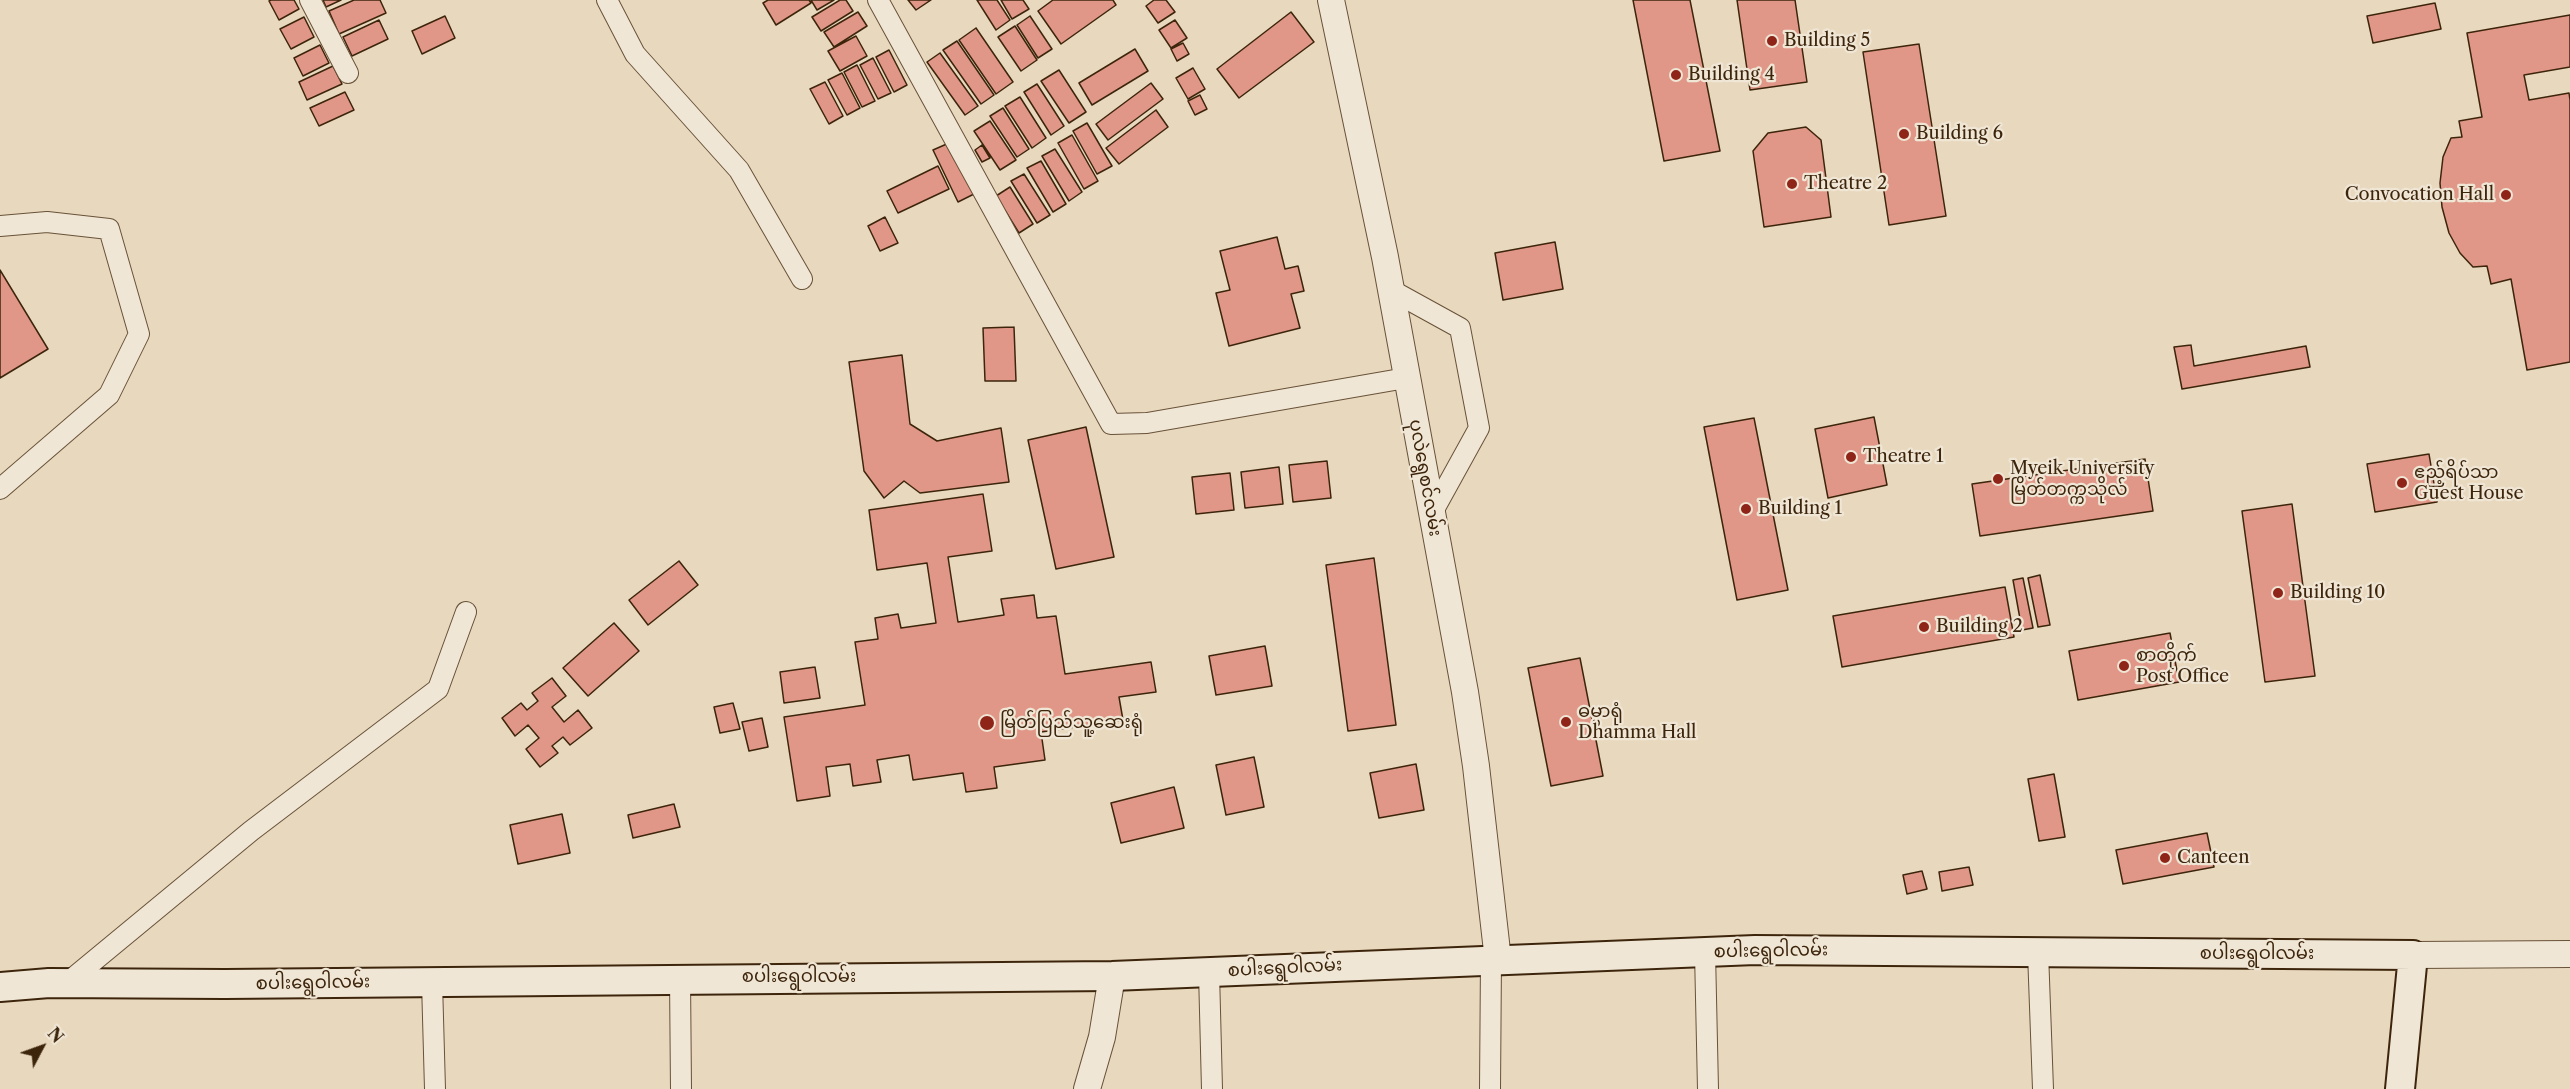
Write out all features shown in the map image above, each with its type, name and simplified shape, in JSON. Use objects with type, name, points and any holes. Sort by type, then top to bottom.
[{"type":"main road","name":"စပါးရွေဝါလမ်း","points":[[0,987],[67,983],[1112,976],[1767,950],[2413,956]]},
{"type":"main road","points":[[2400,1089],[2413,956]]},
{"type":"street","points":[[310,0],[348,73]]},
{"type":"street","points":[[607,0],[636,54],[739,170],[802,279]]},
{"type":"street","points":[[878,0],[1111,424],[1147,423],[1406,378]]},
{"type":"street","name":"ပုလဲရွေစင်လမ်း","points":[[1331,0],[1391,290],[1476,766],[1495,960]]},
{"type":"street","points":[[0,226],[47,222],[109,229],[139,334],[109,395],[0,489]]},
{"type":"street","points":[[1391,290],[1460,328],[1479,428],[1431,515]]},
{"type":"street","points":[[67,983],[251,831],[438,689],[466,612]]},
{"type":"street","points":[[1705,952],[1708,1089]]},
{"type":"street","points":[[2038,952],[2043,1089]]},
{"type":"street","name":"စပါးရွေဝါလမ်း","points":[[2413,956],[2570,954]]},
{"type":"street","points":[[1490,1089],[1495,960]]},
{"type":"street","points":[[1209,972],[1212,1089]]},
{"type":"street","points":[[1087,1089],[1101,1036],[1112,976]]},
{"type":"street","points":[[680,978],[681,1089]]},
{"type":"street","points":[[432,982],[435,1089]]},
{"type":"building","points":[[294,0],[299,9],[279,20],[269,1]]},
{"type":"building","points":[[323,0],[341,0],[326,7]]},
{"type":"building","points":[[354,0],[380,0],[386,13],[339,34],[329,11]]},
{"type":"building","points":[[768,0],[809,0],[811,3],[776,25],[763,3]]},
{"type":"building","points":[[811,0],[834,0],[817,10]]},
{"type":"building","points":[[840,0],[846,0],[853,11],[821,31],[812,17]]},
{"type":"building","points":[[908,0],[931,0],[916,10]]},
{"type":"building","points":[[977,0],[997,0],[1010,20],[996,30]]},
{"type":"building","points":[[1001,0],[1023,0],[1029,9],[1012,19]]},
{"type":"building","points":[[1053,0],[1113,0],[1116,5],[1061,44],[1038,11]]},
{"type":"building","points":[[1154,0],[1166,0],[1175,12],[1158,23],[1146,6]]},
{"type":"building","name":"Building 4","points":[[1633,0],[1690,0],[1720,151],[1664,161]]},
{"type":"building","name":"Building 5","points":[[1737,0],[1795,0],[1807,82],[1750,90]]},
{"type":"building","points":[[2435,3],[2441,29],[2373,43],[2367,16]]},
{"type":"building","points":[[858,12],[867,26],[834,47],[824,32]]},
{"type":"building","points":[[1291,12],[1314,42],[1239,98],[1217,69]]},
{"type":"building","name":"Convocation Hall","points":[[2570,15],[2570,67],[2524,75],[2529,100],[2569,93],[2570,362],[2527,370],[2511,279],[2491,284],[2487,266],[2473,267],[2460,253],[2449,233],[2442,207],[2440,183],[2443,157],[2451,138],[2462,137],[2459,121],[2482,117],[2467,33]]},
{"type":"building","points":[[445,16],[455,38],[422,54],[412,31]]},
{"type":"building","points":[[1030,16],[1052,49],[1038,58],[1017,25]]},
{"type":"building","points":[[304,17],[314,37],[291,49],[280,29]]},
{"type":"building","points":[[379,20],[388,39],[352,56],[343,37]]},
{"type":"building","points":[[1175,20],[1187,38],[1171,48],[1159,30]]},
{"type":"building","points":[[1015,26],[1037,60],[1021,71],[998,37]]},
{"type":"building","points":[[976,28],[1013,82],[996,94],[959,40]]},
{"type":"building","points":[[856,36],[867,56],[840,71],[828,51]]},
{"type":"building","points":[[957,41],[994,95],[981,104],[943,50]]},
{"type":"building","points":[[1183,43],[1189,54],[1177,61],[1171,49]]},
{"type":"building","name":"Building 6","points":[[1919,44],[1946,216],[1889,225],[1863,52]]},
{"type":"building","points":[[320,45],[329,63],[303,76],[294,58]]},
{"type":"building","points":[[1135,49],[1148,71],[1092,105],[1079,83]]},
{"type":"building","points":[[889,50],[907,85],[894,92],[876,57]]},
{"type":"building","points":[[940,53],[978,106],[965,115],[927,62]]},
{"type":"building","points":[[873,58],[891,93],[878,99],[860,65]]},
{"type":"building","points":[[857,65],[875,101],[862,107],[844,72]]},
{"type":"building","points":[[333,66],[342,84],[307,100],[299,82]]},
{"type":"building","points":[[1193,68],[1205,89],[1188,99],[1176,78]]},
{"type":"building","points":[[1059,70],[1086,112],[1069,123],[1041,81]]},
{"type":"building","points":[[842,73],[860,108],[847,115],[828,80]]},
{"type":"building","points":[[825,82],[843,116],[829,124],[810,89]]},
{"type":"building","points":[[1151,83],[1163,99],[1108,140],[1096,124]]},
{"type":"building","points":[[1037,84],[1064,126],[1051,135],[1024,92]]},
{"type":"building","points":[[345,92],[354,110],[319,126],[310,108]]},
{"type":"building","points":[[1200,95],[1207,109],[1195,115],[1188,101]]},
{"type":"building","points":[[1020,97],[1046,138],[1032,148],[1005,106]]},
{"type":"building","points":[[1003,108],[1029,149],[1017,157],[990,116]]},
{"type":"building","points":[[1156,110],[1168,127],[1119,164],[1106,148]]},
{"type":"building","points":[[990,121],[1016,160],[1000,170],[974,131]]},
{"type":"building","points":[[1087,123],[1112,166],[1097,174],[1073,131]]},
{"type":"building","name":"Theatre 2","points":[[1806,127],[1821,140],[1831,217],[1764,227],[1753,151],[1768,133]]},
{"type":"building","points":[[1072,135],[1098,181],[1084,189],[1058,143]]},
{"type":"building","points":[[949,143],[974,194],[958,202],[933,150]]},
{"type":"building","points":[[982,145],[990,158],[982,162],[975,150]]},
{"type":"building","points":[[1055,149],[1082,192],[1069,201],[1042,156]]},
{"type":"building","points":[[1041,161],[1066,204],[1053,212],[1027,168]]},
{"type":"building","points":[[938,166],[949,189],[898,213],[887,191]]},
{"type":"building","points":[[1024,174],[1050,215],[1037,223],[1011,181]]},
{"type":"building","points":[[1010,187],[1033,224],[1019,233],[996,196]]},
{"type":"building","points":[[885,217],[898,243],[880,251],[868,226]]},
{"type":"building","points":[[1277,237],[1285,269],[1298,266],[1304,291],[1291,294],[1300,328],[1229,346],[1216,293],[1230,290],[1220,251]]},
{"type":"building","points":[[1555,242],[1563,289],[1503,300],[1495,253]]},
{"type":"building","points":[[0,270],[48,349],[0,378]]},
{"type":"building","points":[[1014,327],[1016,381],[985,381],[983,328]]},
{"type":"building","points":[[2191,345],[2194,366],[2306,346],[2310,367],[2182,389],[2174,347]]},
{"type":"building","points":[[902,355],[910,424],[937,441],[1001,428],[1009,482],[920,493],[904,481],[884,498],[864,471],[849,362]]},
{"type":"building","name":"Theatre 1","points":[[1874,417],[1887,485],[1828,498],[1815,429]]},
{"type":"building","name":"Building 1","points":[[1754,418],[1788,590],[1737,600],[1704,427]]},
{"type":"building","points":[[1086,427],[1114,557],[1056,569],[1028,440]]},
{"type":"building","name":"ဧည့်ရိပ်သာ Guest House","points":[[2429,454],[2437,502],[2375,512],[2367,464]]},
{"type":"building","points":[[2145,459],[2153,511],[1980,536],[1972,484]]},
{"type":"building","points":[[1327,461],[1331,498],[1293,502],[1289,465]]},
{"type":"building","points":[[1279,467],[1283,504],[1245,508],[1241,472]]},
{"type":"building","points":[[1230,473],[1234,510],[1196,514],[1192,477]]},
{"type":"building","points":[[983,494],[992,551],[948,557],[958,622],[1004,615],[1001,599],[1034,595],[1037,618],[1056,616],[1065,674],[1151,662],[1156,692],[1119,697],[1123,720],[1041,732],[1045,760],[994,767],[997,788],[966,792],[963,773],[913,780],[909,755],[877,760],[881,782],[853,786],[850,764],[826,767],[830,796],[797,801],[784,717],[865,705],[855,642],[878,639],[875,618],[898,614],[901,628],[936,623],[927,563],[877,570],[869,510]]},
{"type":"building","name":"Building 10","points":[[2292,504],[2315,676],[2265,682],[2242,511]]},
{"type":"building","points":[[1374,558],[1396,725],[1348,731],[1326,565]]},
{"type":"building","points":[[679,561],[698,585],[648,625],[629,600]]},
{"type":"building","points":[[2040,575],[2050,625],[2038,627],[2028,578]]},
{"type":"building","points":[[2023,578],[2033,628],[2022,630],[2013,580]]},
{"type":"building","name":"Building 2","points":[[2005,587],[2014,637],[1842,667],[1833,616]]},
{"type":"building","points":[[614,623],[639,651],[588,696],[563,668]]},
{"type":"building","name":"စာတိုက် Post Office","points":[[2170,633],[2179,682],[2078,700],[2069,651]]},
{"type":"building","points":[[1265,646],[1272,686],[1216,695],[1209,656]]},
{"type":"building","name":"ဓမ္မာရုံ Dhamma Hall","points":[[1580,658],[1603,776],[1551,786],[1528,668]]},
{"type":"building","points":[[815,667],[820,698],[784,703],[780,672]]},
{"type":"building","points":[[552,678],[566,696],[552,707],[564,722],[578,710],[592,728],[570,745],[563,737],[552,746],[558,753],[540,767],[526,749],[539,738],[528,725],[515,736],[502,718],[521,703],[527,710],[538,701],[532,693]]},
{"type":"building","points":[[733,703],[740,729],[720,733],[714,707]]},
{"type":"building","points":[[762,718],[768,747],[749,751],[742,722]]},
{"type":"building","points":[[1254,757],[1264,807],[1226,815],[1216,765]]},
{"type":"building","points":[[1416,764],[1424,810],[1379,818],[1370,773]]},
{"type":"building","points":[[2054,774],[2065,837],[2039,841],[2028,779]]},
{"type":"building","points":[[1174,787],[1184,828],[1121,843],[1111,803]]},
{"type":"building","points":[[674,804],[680,827],[633,838],[628,815]]},
{"type":"building","points":[[562,814],[570,853],[518,864],[510,825]]},
{"type":"building","name":"Canteen","points":[[2207,833],[2214,867],[2123,884],[2116,850]]},
{"type":"building","points":[[1969,867],[1973,885],[1942,891],[1939,872]]},
{"type":"building","points":[[1922,871],[1927,889],[1907,894],[1903,875]]},
{"type":"place","name":"Building 5","points":[[1772,41]]},
{"type":"place","name":"Building 4","points":[[1676,75]]},
{"type":"place","name":"Building 6","points":[[1904,134]]},
{"type":"place","name":"Theatre 2","points":[[1792,184]]},
{"type":"place","name":"Convocation Hall","points":[[2506,195]]},
{"type":"place","name":"Theatre 1","points":[[1851,457]]},
{"type":"place","name":"Myeik University မြိတ်တက္ကသိုလ်","points":[[1998,479]]},
{"type":"place","name":"ဧည့်ရိပ်သာ Guest House","points":[[2402,483]]},
{"type":"place","name":"Building 1","points":[[1746,509]]},
{"type":"place","name":"Building 10","points":[[2278,593]]},
{"type":"place","name":"Building 2","points":[[1924,627]]},
{"type":"place","name":"စာတိုက် Post Office","points":[[2124,666]]},
{"type":"place","name":"ဓမ္မာရုံ Dhamma Hall","points":[[1566,722]]},
{"type":"place","name":"မြိတ်ပြည်သူ့ဆေးရုံ","points":[[987,723]]},
{"type":"place","name":"Canteen","points":[[2165,858]]}]
